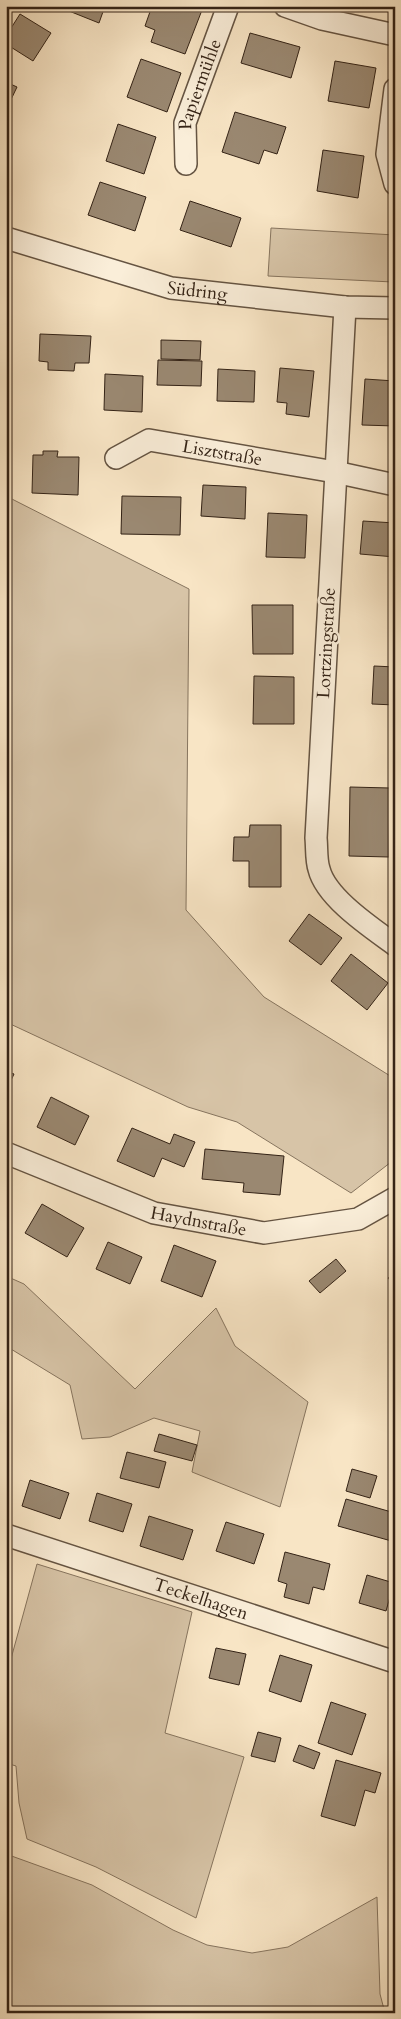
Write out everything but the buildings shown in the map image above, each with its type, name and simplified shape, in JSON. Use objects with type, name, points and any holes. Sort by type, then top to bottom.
[{"type":"street","name":"Papiermühle","points":[[186,164],[185,123],[228,6]]},
{"type":"street","points":[[285,6],[322,19],[395,35]]},
{"type":"street","points":[[395,89],[387,154],[395,184]]},
{"type":"street","name":"Südring","points":[[6,238],[171,288],[345,307],[395,308]]},
{"type":"street","name":"Lortzingstraße","points":[[345,307],[316,838],[319,870],[332,892],[354,915],[395,945]]},
{"type":"street","name":"Lisztstraße","points":[[116,458],[149,440],[335,472],[395,485]]},
{"type":"street","name":"Haydnstraße","points":[[6,1153],[154,1213],[264,1233],[358,1219],[395,1198]]},
{"type":"street","name":"Teckelhagen","points":[[6,1535],[395,1662]]},
{"type":"shaded area","points":[[271,228],[395,235],[393,282],[268,276]]},
{"type":"shaded area","points":[[6,496],[189,589],[186,910],[264,997],[395,1079],[395,1159],[351,1193],[237,1122],[188,1107],[6,1022]]},
{"type":"shaded area","points":[[6,1276],[24,1284],[135,1389],[216,1308],[235,1346],[308,1402],[280,1507],[192,1472],[200,1431],[154,1418],[110,1437],[82,1439],[70,1385],[6,1346]]},
{"type":"shaded area","points":[[37,1564],[192,1612],[165,1733],[244,1757],[196,1918],[96,1867],[27,1839],[19,1803],[16,1766],[6,1763],[6,1677]]},
{"type":"shaded area","points":[[6,1854],[92,1885],[173,1930],[207,1945],[252,1953],[288,1947],[377,1897],[380,1994],[385,2013],[6,2013]]}]
